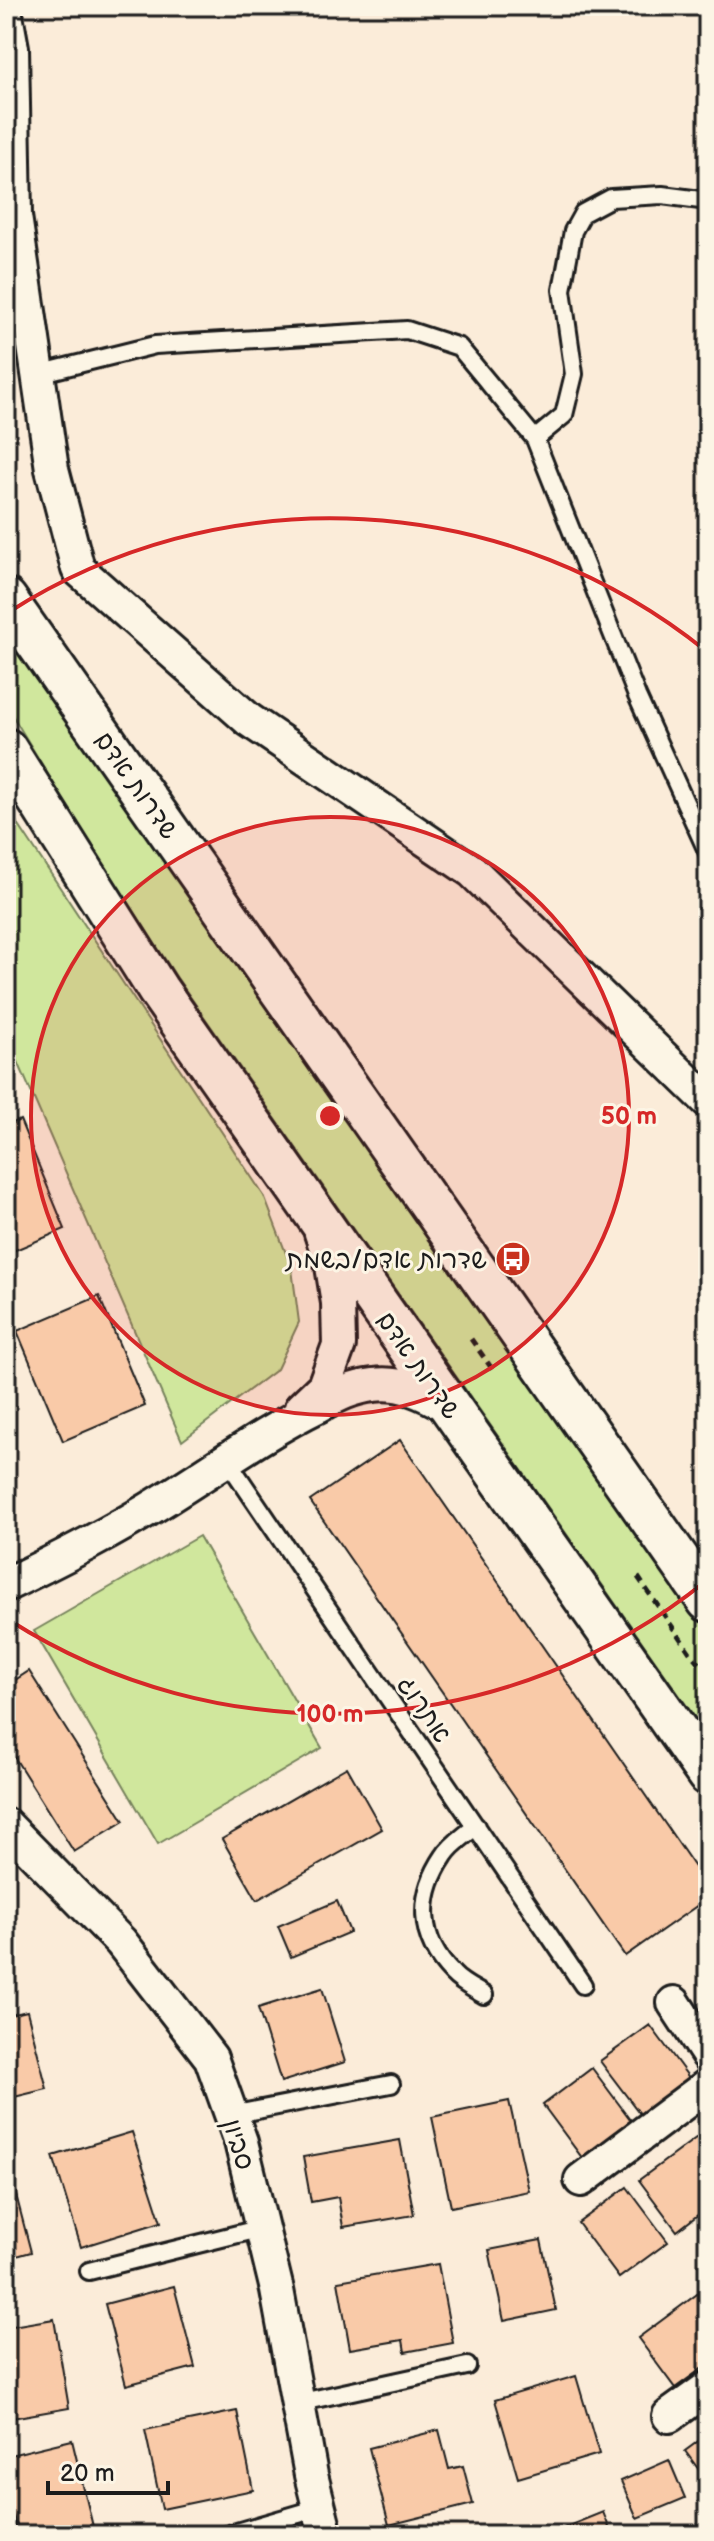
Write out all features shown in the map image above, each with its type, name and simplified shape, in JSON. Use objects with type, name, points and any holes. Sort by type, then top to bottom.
[{"type":"street","points":[[6,15],[12,48],[15,216],[52,469],[78,569],[249,720],[472,871],[708,1101]]},
{"type":"street","name":"שדרות אדם","points":[[6,599],[708,1601]]},
{"type":"street","name":"שדרות אדם","points":[[6,749],[158,990],[708,1775]]},
{"type":"street","points":[[290,1420],[324,1386],[339,1345],[338,1303],[332,1266],[314,1215]]},
{"type":"street","points":[[6,1585],[129,1522],[290,1420],[351,1389],[378,1384],[405,1387],[427,1394],[449,1407]]},
{"type":"street","name":"סביון","points":[[6,1825],[121,1942],[211,2058],[241,2142],[277,2290],[323,2522]]},
{"type":"street","points":[[674,2003],[708,2055]]},
{"type":"street","points":[[581,2180],[708,2085]]},
{"type":"street","points":[[669,2416],[708,2388]]},
{"type":"lane","points":[[535,439],[564,415],[574,374],[562,290],[573,231],[583,213],[611,198],[662,195],[708,201]]},
{"type":"lane","points":[[38,374],[155,345],[407,330],[459,347],[535,439],[637,696],[708,853]]},
{"type":"lane","name":"אתרוג","points":[[227,1460],[583,1985]]},
{"type":"lane","points":[[476,1826],[445,1854],[428,1888],[424,1916],[431,1946],[454,1975],[484,1995]]},
{"type":"lane","points":[[231,2115],[391,2084]]},
{"type":"lane","points":[[89,2271],[262,2228]]},
{"type":"lane","points":[[297,2403],[467,2366]]},
{"type":"lane","points":[[226,2535],[323,2522]]},
{"type":"green space","points":[[6,626],[708,1627],[708,1736],[177,978],[69,809],[6,705]]},
{"type":"green space","points":[[6,806],[264,1196],[292,1269],[299,1322],[277,1369],[182,1441],[6,1034]]},
{"type":"green space","points":[[199,1536],[322,1748],[158,1844],[34,1631]]},
{"type":"building","points":[[20,1120],[65,1229],[6,1254],[6,1126]]},
{"type":"building","points":[[99,1296],[145,1406],[63,1441],[17,1331]]},
{"type":"building","points":[[400,1440],[708,1886],[708,1898],[625,1956],[310,1501]]},
{"type":"building","points":[[29,1671],[124,1821],[74,1852],[6,1744],[6,1686]]},
{"type":"building","points":[[347,1767],[382,1829],[257,1900],[222,1839]]},
{"type":"building","points":[[337,1901],[350,1932],[291,1957],[278,1926]]},
{"type":"building","points":[[322,1988],[345,2062],[281,2082],[258,2008]]},
{"type":"building","points":[[27,2011],[47,2089],[6,2099],[6,2016]]},
{"type":"building","points":[[650,2025],[690,2079],[641,2115],[600,2061]]},
{"type":"building","points":[[592,2068],[633,2123],[583,2159],[543,2105]]},
{"type":"building","points":[[509,2101],[529,2191],[451,2207],[432,2117]]},
{"type":"building","points":[[708,2129],[708,2207],[677,2231],[639,2180]]},
{"type":"building","points":[[132,2132],[161,2222],[81,2247],[53,2156]]},
{"type":"building","points":[[400,2140],[414,2215],[343,2227],[338,2197],[311,2202],[303,2157]]},
{"type":"building","points":[[6,2168],[9,2168],[31,2252],[6,2259]]},
{"type":"building","points":[[627,2187],[668,2242],[619,2278],[578,2223]]},
{"type":"building","points":[[541,2240],[556,2310],[504,2321],[489,2250]]},
{"type":"building","points":[[438,2264],[453,2343],[405,2352],[403,2340],[350,2349],[338,2281]]},
{"type":"building","points":[[174,2286],[195,2367],[126,2385],[105,2304]]},
{"type":"building","points":[[708,2286],[708,2364],[675,2388],[638,2338]]},
{"type":"building","points":[[54,2319],[69,2408],[6,2419],[6,2327]]},
{"type":"building","points":[[576,2376],[599,2454],[518,2478],[495,2400]]},
{"type":"building","points":[[237,2411],[253,2490],[162,2509],[145,2430]]},
{"type":"building","points":[[439,2430],[449,2469],[463,2466],[473,2504],[389,2525],[369,2448]]},
{"type":"building","points":[[708,2434],[708,2482],[685,2451]]},
{"type":"building","points":[[72,2440],[95,2535],[18,2535],[6,2487],[6,2456]]},
{"type":"building","points":[[669,2460],[685,2498],[637,2518],[621,2481]]},
{"type":"building","points":[[603,2512],[612,2535],[546,2535]]},
{"type":"place","name":"שדרות אדם/בשמת","points":[[513,1259]]}]
